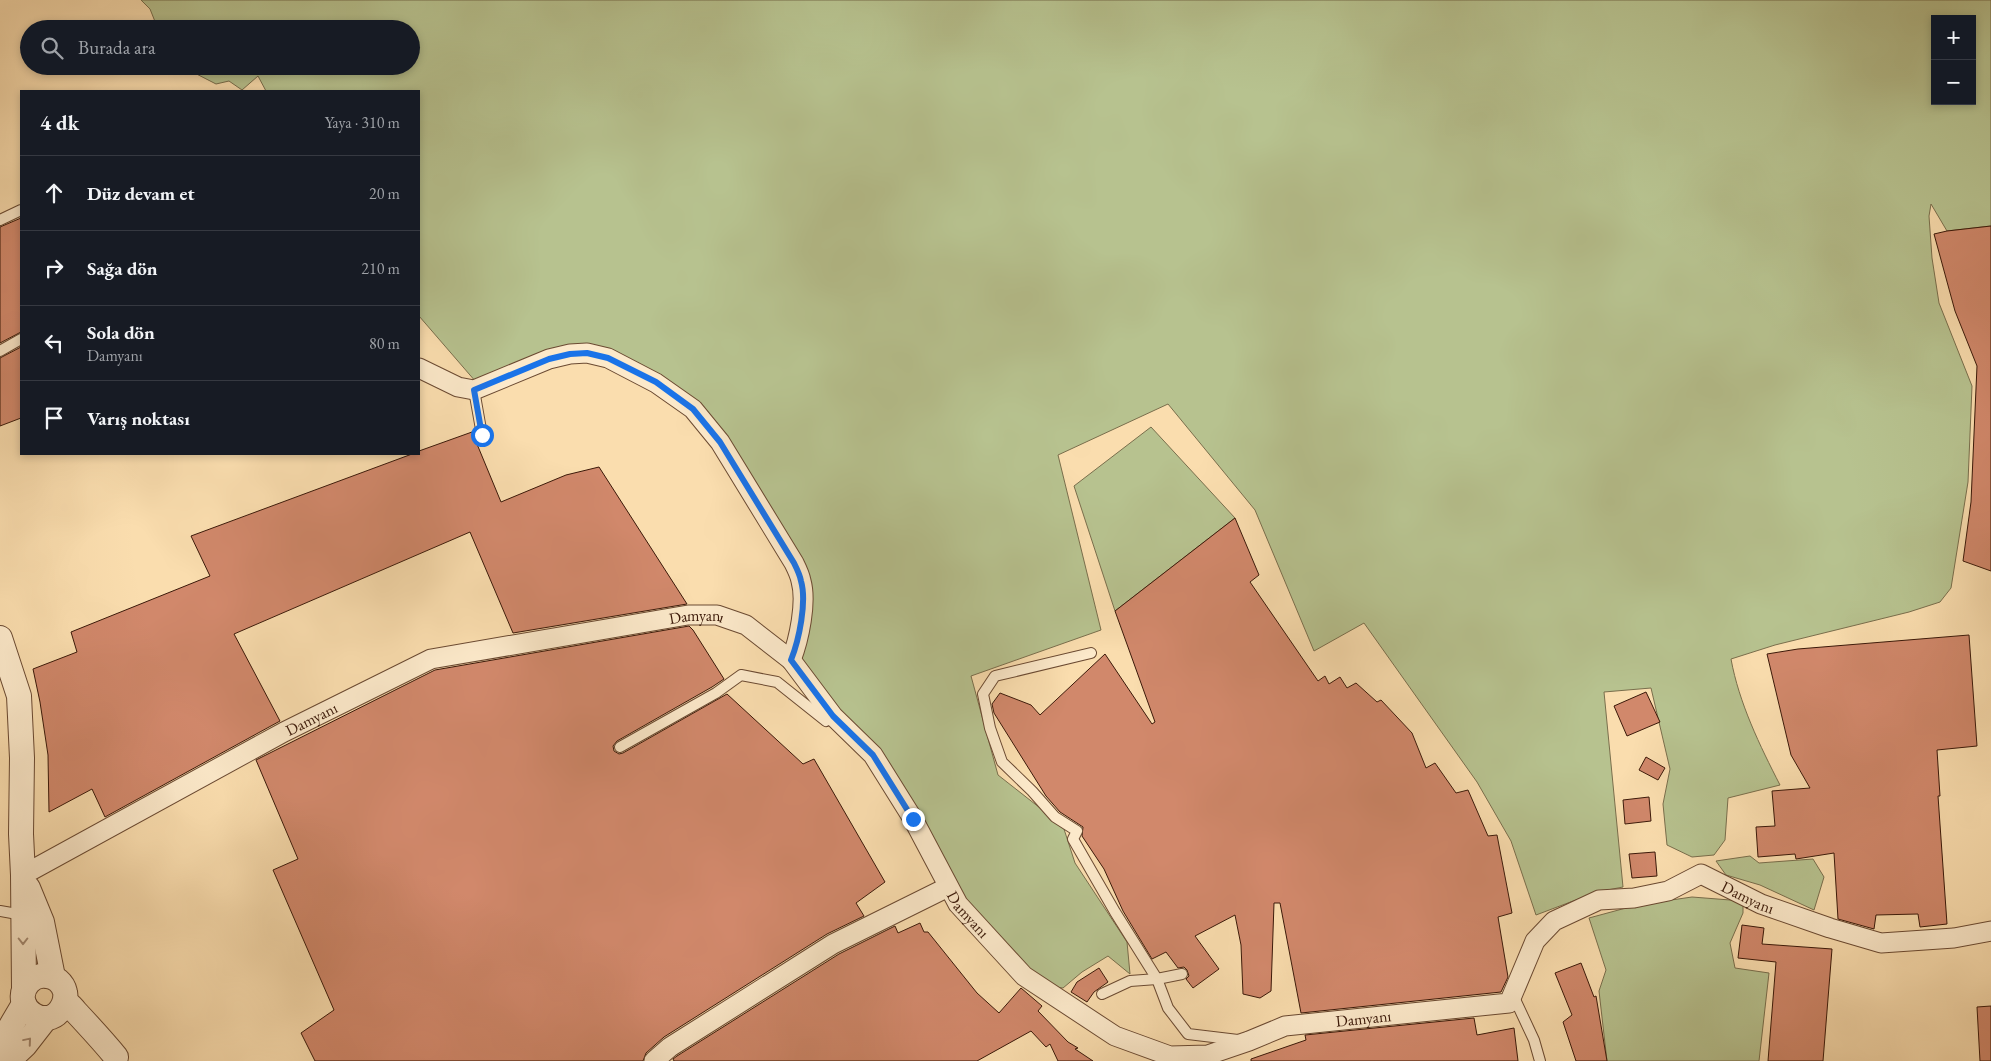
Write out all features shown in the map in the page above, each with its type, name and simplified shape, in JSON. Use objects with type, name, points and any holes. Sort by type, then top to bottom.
[{"type":"street","points":[[420,368],[458,387],[474,390],[549,359],[570,354],[587,353],[608,358],[656,382],[693,409],[720,442],[794,563],[802,582],[803,602],[795,650],[791,660]]},
{"type":"street","name":"Damyanı","points":[[23,875],[284,732],[430,659],[688,615],[717,615],[746,625],[791,660],[833,716],[873,755],[913,819],[958,904],[1024,976],[1115,1036],[1170,1056],[1208,1055],[1285,1026],[1509,1003],[1535,941],[1554,921],[1599,900],[1634,898],[1668,891],[1701,874],[1761,904],[1880,943],[1954,938],[1991,931]]},
{"type":"street","points":[[0,638],[19,696],[22,758],[21,834],[24,996],[32,1015],[55,1012],[120,1059]]},
{"type":"street","points":[[23,875],[42,922],[53,977]]},
{"type":"street","points":[[654,1061],[670,1047],[833,944],[948,887]]},
{"type":"street","points":[[0,1048],[33,979],[46,976],[53,977],[63,986],[55,1012],[8,1061]]},
{"type":"lane","points":[[0,220],[20,210]]},
{"type":"lane","points":[[0,351],[20,340]]},
{"type":"lane","points":[[474,390],[482,435]]},
{"type":"lane","points":[[1090,653],[995,676],[983,694],[990,728],[1002,762],[1055,817],[1077,831],[1073,838],[1086,862],[1157,979],[1168,1008],[1188,1034],[1249,1041]]},
{"type":"lane","points":[[620,746],[716,693],[741,675],[777,682],[826,721],[833,716]]},
{"type":"lane","points":[[0,911],[23,915]]},
{"type":"lane","points":[[1102,994],[1130,981],[1157,979],[1182,974]]},
{"type":"lane","points":[[1513,994],[1534,1040],[1540,1061]]},
{"type":"green space","points":[[141,0],[1991,0],[1991,226],[1947,231],[1931,204],[1929,216],[1932,258],[1939,303],[1972,386],[1968,482],[1951,588],[1940,602],[1909,612],[1775,645],[1731,659],[1745,708],[1780,785],[1728,798],[1725,840],[1714,855],[1692,857],[1667,845],[1663,804],[1670,769],[1651,688],[1604,692],[1623,887],[1597,892],[1536,915],[1511,841],[1477,782],[1364,623],[1314,651],[1255,510],[1168,404],[1058,455],[1101,630],[971,676],[998,775],[1063,826],[1075,863],[1127,942],[1130,974],[1108,956],[1082,972],[1063,988],[1054,987],[1038,977],[962,902],[841,716],[799,660],[808,602],[723,440],[609,354],[476,382],[420,317],[420,90],[265,90],[258,76],[242,90],[229,81],[216,84],[198,75],[420,75],[420,20],[154,20],[150,9]]},
{"type":"green space","points":[[1151,427],[1235,518],[1115,611],[1074,486]]},
{"type":"green space","points":[[1750,856],[1759,863],[1813,859],[1824,877],[1814,910],[1760,885],[1726,875],[1716,861]]},
{"type":"green space","points":[[1692,897],[1743,901],[1743,913],[1730,943],[1735,968],[1769,973],[1759,1061],[1607,1061],[1599,991],[1606,970],[1589,918],[1637,905]]},
{"type":"building","points":[[20,218],[20,333],[0,343],[0,227]]},
{"type":"building","points":[[1991,226],[1991,571],[1963,561],[1971,502],[1977,366],[1955,311],[1934,234]]},
{"type":"building","points":[[20,348],[20,418],[0,426],[0,358]]},
{"type":"building","points":[[472,432],[501,502],[566,475],[599,467],[687,604],[513,633],[470,532],[234,634],[280,721],[105,817],[92,789],[49,812],[48,755],[33,669],[77,652],[71,632],[210,576],[191,536],[409,455],[420,455],[420,451]]},
{"type":"building","points":[[1235,518],[1259,575],[1250,582],[1318,681],[1325,676],[1329,684],[1340,677],[1347,688],[1356,683],[1377,702],[1381,700],[1412,733],[1426,768],[1435,763],[1456,793],[1468,790],[1488,836],[1497,835],[1512,913],[1498,917],[1508,977],[1501,992],[1301,1013],[1280,903],[1274,903],[1271,991],[1260,998],[1243,994],[1241,945],[1235,915],[1195,936],[1219,969],[1193,988],[1186,979],[1189,976],[1187,970],[1184,967],[1178,968],[1166,952],[1152,959],[1123,911],[1104,869],[1082,836],[1083,827],[1060,812],[1046,796],[994,713],[992,704],[1000,693],[1031,705],[1040,715],[1105,654],[1152,724],[1155,722],[1115,611]]},
{"type":"building","points":[[689,626],[724,679],[617,741],[613,746],[614,751],[619,754],[623,753],[727,694],[803,764],[814,759],[885,882],[856,903],[864,916],[827,934],[664,1037],[646,1053],[643,1061],[315,1061],[301,1033],[334,1010],[273,870],[298,859],[256,760],[435,670]]},
{"type":"building","points":[[1969,635],[1977,746],[1937,750],[1940,796],[1938,796],[1947,924],[1920,927],[1918,914],[1876,915],[1874,929],[1838,919],[1834,853],[1796,859],[1795,854],[1758,857],[1756,827],[1775,826],[1772,791],[1810,788],[1791,755],[1767,654],[1798,649]]},
{"type":"building","points":[[1646,692],[1660,722],[1627,736],[1614,706]]},
{"type":"building","points":[[1646,757],[1665,768],[1658,780],[1639,770]]},
{"type":"building","points":[[1649,797],[1651,821],[1625,824],[1623,800]]},
{"type":"building","points":[[1655,852],[1657,876],[1632,878],[1629,854]]},
{"type":"building","points":[[920,923],[924,932],[928,932],[977,993],[999,1013],[1021,988],[1042,1006],[1038,1011],[1068,1042],[1093,1061],[1058,1061],[1050,1044],[1046,1047],[1031,1031],[977,1061],[674,1061],[673,1059],[677,1056],[839,954],[895,926],[898,933]]},
{"type":"building","points":[[1742,925],[1764,928],[1762,944],[1832,949],[1823,1061],[1768,1061],[1776,962],[1738,958]]},
{"type":"building","points":[[1581,963],[1594,997],[1596,996],[1607,1061],[1576,1061],[1563,1022],[1572,1015],[1555,973]]},
{"type":"building","points":[[1099,968],[1108,982],[1094,992],[1087,1002],[1071,992],[1077,982]]},
{"type":"building","points":[[1991,1006],[1991,1061],[1980,1061],[1977,1007]]},
{"type":"building","points":[[1474,1018],[1477,1035],[1514,1028],[1518,1061],[1251,1061],[1251,1059],[1306,1040],[1305,1035]]},
{"type":"route","points":[[482,435],[474,390],[549,359],[570,354],[587,353],[608,358],[656,382],[693,409],[720,442],[794,563],[802,582],[803,602],[795,650],[791,660],[833,716],[873,755],[913,819]]}]
